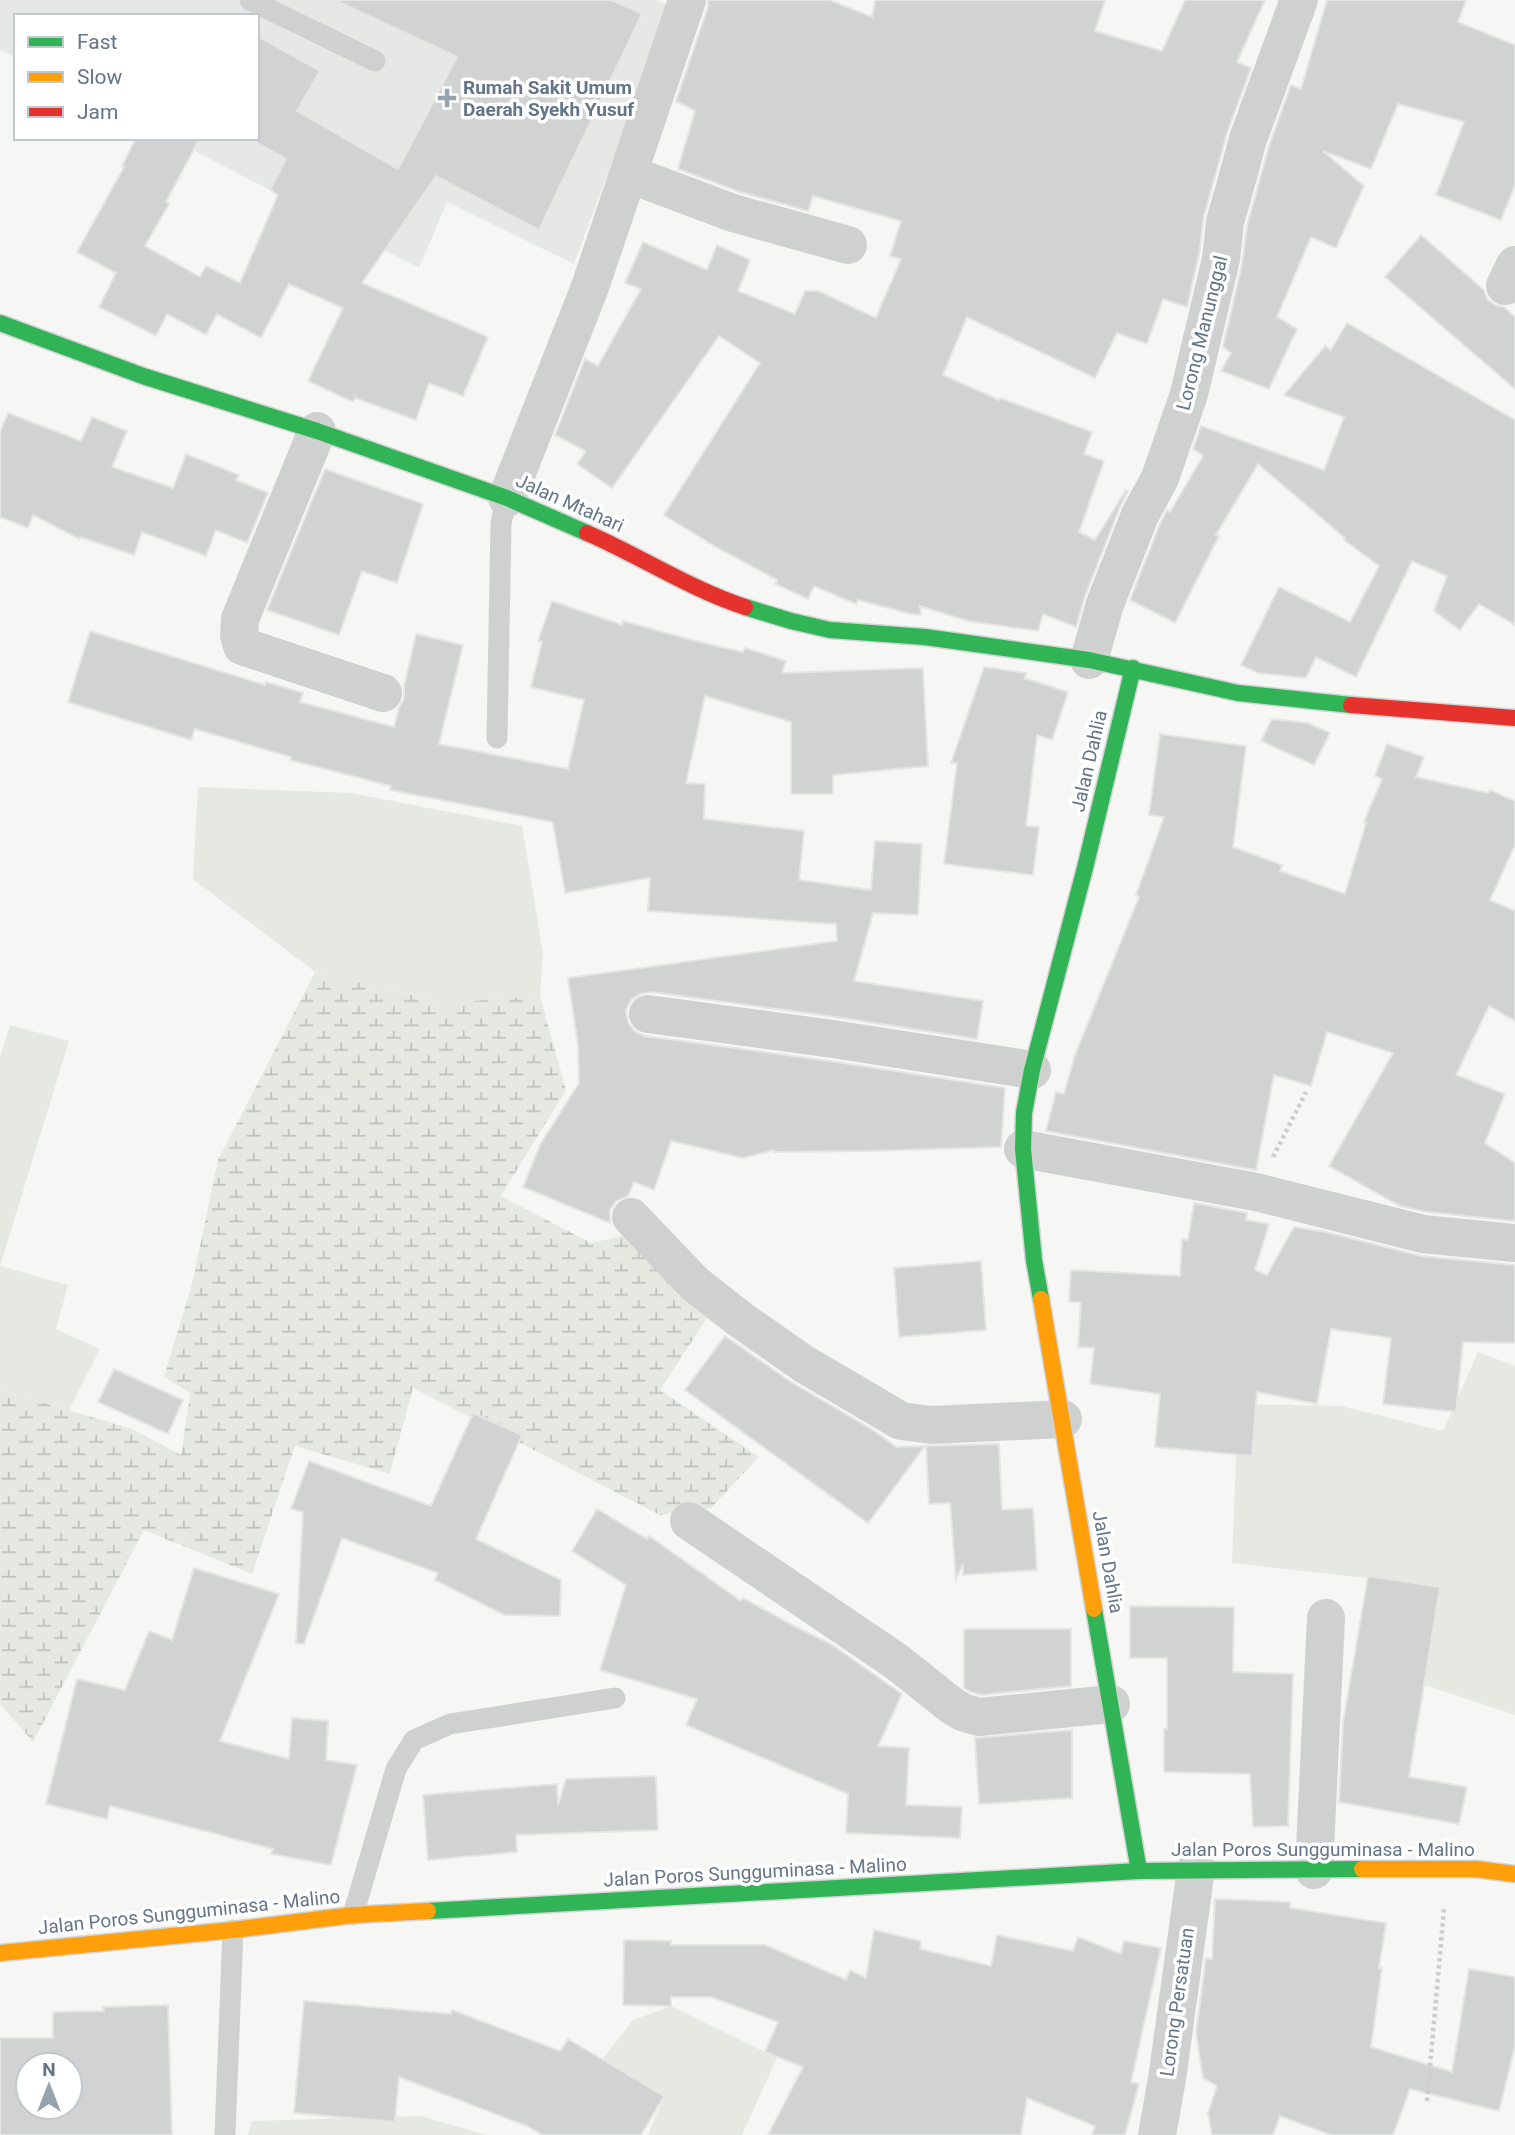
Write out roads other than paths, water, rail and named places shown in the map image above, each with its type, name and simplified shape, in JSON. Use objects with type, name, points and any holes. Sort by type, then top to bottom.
[{"type":"street","points":[[507,498],[590,287],[687,0]]},
{"type":"street","name":"Lorong Manunggal","points":[[1089,660],[1105,604],[1126,547],[1160,478],[1185,405],[1221,259],[1225,222],[1234,187],[1248,139],[1299,0]]},
{"type":"street","points":[[629,174],[733,213],[848,245]]},
{"type":"street","name":"Jalan Mtahari","points":[[0,323],[143,376],[317,431],[507,498],[612,544],[709,594],[791,621],[830,630],[925,637],[1133,668]]},
{"type":"street","points":[[317,431],[240,619],[239,635],[242,646],[383,693]]},
{"type":"street","points":[[1133,668],[1238,693],[1356,706],[1515,718]]},
{"type":"street","name":"Jalan Dahlia","points":[[1133,668],[1086,864],[1032,1070],[1024,1113],[1023,1149],[1034,1260],[1139,1871]]},
{"type":"street","points":[[648,1014],[1032,1070]]},
{"type":"street","points":[[1023,1149],[1255,1192],[1423,1234],[1515,1243]]},
{"type":"street","points":[[631,1217],[695,1284],[741,1320],[804,1364],[901,1421],[932,1424],[1063,1419]]},
{"type":"street","points":[[689,1521],[897,1662],[962,1712],[979,1717],[1111,1704]]},
{"type":"street","points":[[1314,1870],[1326,1618]]},
{"type":"street","name":"Lorong Persatuan","points":[[1157,2135],[1196,1869]]},
{"type":"street","name":"Jalan Poros Sungguminasa - Malino","points":[[0,1953],[353,1915],[1139,1871],[1476,1869],[1515,1874]]},
{"type":"lane","points":[[250,0],[375,61]]},
{"type":"lane","points":[[497,738],[501,523],[507,498]]},
{"type":"lane","points":[[353,1915],[396,1769],[414,1740],[450,1724],[615,1698]]},
{"type":"lane","points":[[225,2135],[233,1930]]},
{"type":"place","name":"Rumah Sakit Umum Daerah Syekh Yusuf","points":[[447,98]]}]
